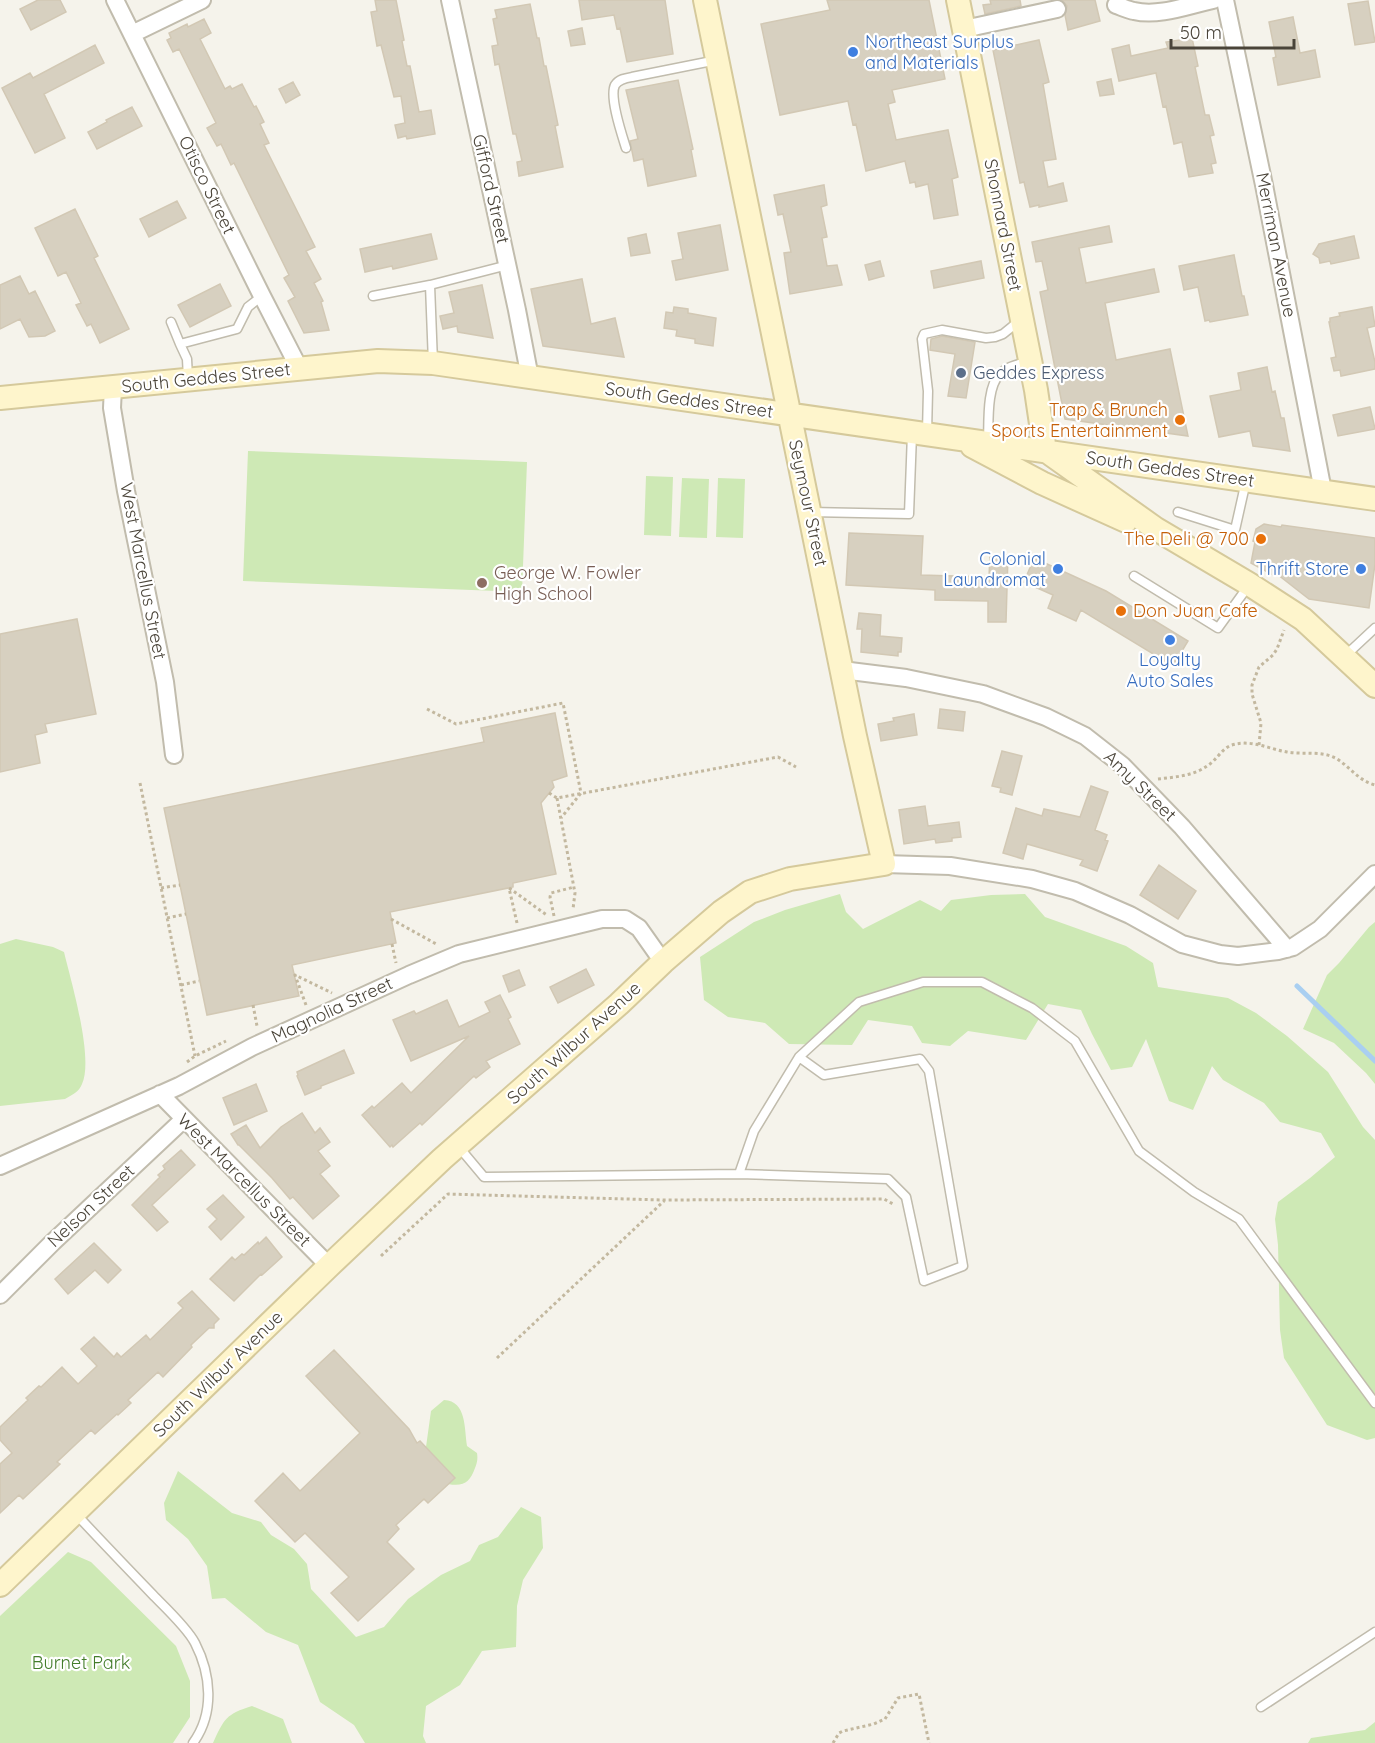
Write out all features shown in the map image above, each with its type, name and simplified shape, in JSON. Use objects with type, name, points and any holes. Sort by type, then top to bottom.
[{"type":"street","name":"Otisco Street","points":[[115,0],[300,368]]},
{"type":"street","points":[[132,34],[202,0]]},
{"type":"street","name":"Gifford Street","points":[[450,0],[508,265],[530,378]]},
{"type":"street","name":"Seymour Street","points":[[705,0],[884,864]]},
{"type":"street","name":"Shonnard Street","points":[[958,0],[1031,361],[1045,451]]},
{"type":"street","points":[[1116,5],[1146,12],[1213,0]]},
{"type":"street","name":"Merriman Avenue","points":[[1225,0],[1264,185],[1323,492]]},
{"type":"street","points":[[964,29],[1057,9]]},
{"type":"street","name":"South Geddes Street","points":[[3,392],[113,387],[378,361],[433,363],[1375,499]]},
{"type":"street","name":"West Marcellus Street","points":[[113,387],[112,408],[126,491],[165,682],[174,755]]},
{"type":"street","points":[[959,439],[1042,483],[1142,528],[1156,529]]},
{"type":"street","points":[[1045,451],[1156,529],[1303,619],[1375,686]]},
{"type":"street","name":"Amy Street","points":[[842,670],[906,678],[983,694],[1046,717],[1085,736],[1122,765],[1182,827],[1287,949]]},
{"type":"street","name":"South Wilbur Avenue","points":[[0,1585],[329,1266],[457,1146],[620,1004],[663,962],[721,912],[750,892],[790,879],[884,864],[950,866],[1032,879],[1075,891],[1130,915],[1182,944],[1221,954],[1238,956],[1287,949]]},
{"type":"street","points":[[1287,949],[1320,929],[1375,874]]},
{"type":"street","name":"Magnolia Street","points":[[0,1166],[160,1094],[252,1047],[459,954],[602,919],[625,919],[639,928],[663,962]]},
{"type":"street","name":"West Marcellus Street","points":[[160,1094],[329,1266]]},
{"type":"street","name":"Nelson Street","points":[[0,1294],[184,1119]]},
{"type":"lane","points":[[626,148],[614,98],[616,84],[622,79],[717,60]]},
{"type":"lane","points":[[373,296],[430,285],[508,265]]},
{"type":"lane","points":[[430,285],[433,363]]},
{"type":"lane","points":[[180,344],[237,329],[248,307],[262,296]]},
{"type":"lane","points":[[810,512],[909,514],[919,433],[928,391],[922,339],[924,334],[942,330],[987,338],[995,337],[1003,334],[1022,319]]},
{"type":"lane","points":[[171,322],[188,358],[189,380]]},
{"type":"lane","points":[[988,443],[991,393],[995,382],[1000,374],[1010,367],[1031,361]]},
{"type":"lane","points":[[1178,512],[1235,530],[1246,480]]},
{"type":"lane","points":[[1134,576],[1218,628],[1249,584]]},
{"type":"lane","points":[[1344,657],[1375,628]]},
{"type":"lane","points":[[739,1174],[753,1131],[799,1057],[860,1002],[923,982],[982,982],[1032,1008],[1075,1041],[1140,1152],[1194,1192],[1239,1219],[1375,1403]]},
{"type":"lane","points":[[457,1146],[484,1177],[739,1174],[888,1179],[906,1197],[924,1281],[963,1266],[929,1071],[920,1059],[824,1076],[799,1057]]},
{"type":"lane","points":[[74,1512],[194,1640],[205,1666],[209,1697],[207,1713],[193,1743]]},
{"type":"lane","points":[[1261,1707],[1375,1632]]},
{"type":"path","points":[[1259,745],[1261,723],[1252,694],[1252,685],[1259,667],[1277,649],[1285,628]]},
{"type":"path","points":[[427,709],[456,724],[563,703],[581,794]]},
{"type":"path","points":[[1156,779],[1198,772],[1209,766],[1225,749],[1233,745],[1259,745],[1290,752],[1331,756],[1365,782],[1375,785]]},
{"type":"path","points":[[549,793],[557,798],[778,757],[796,768]]},
{"type":"path","points":[[140,783],[195,1056]]},
{"type":"path","points":[[561,818],[581,794]]},
{"type":"path","points":[[557,798],[575,893],[573,914]]},
{"type":"path","points":[[161,888],[180,885]]},
{"type":"path","points":[[517,925],[509,888],[553,918],[551,893],[574,887]]},
{"type":"path","points":[[167,918],[186,914]]},
{"type":"path","points":[[392,919],[440,946]]},
{"type":"path","points":[[392,944],[396,965]]},
{"type":"path","points":[[306,1005],[295,975],[332,993]]},
{"type":"path","points":[[181,985],[199,981]]},
{"type":"path","points":[[253,1005],[257,1026]]},
{"type":"path","points":[[381,1256],[448,1194],[664,1200],[884,1199],[893,1204]]},
{"type":"path","points":[[497,1358],[664,1200]]},
{"type":"path","points":[[833,1743],[843,1731],[885,1719],[898,1698],[919,1694],[929,1743]]},
{"type":"green space","points":[[248,451],[527,462],[522,592],[243,581]]},
{"type":"green space","points":[[646,476],[673,477],[671,536],[644,535]]},
{"type":"green space","points":[[682,478],[709,479],[707,538],[679,537]]},
{"type":"green space","points":[[718,478],[745,479],[743,538],[716,537]]},
{"type":"green space","points":[[840,894],[846,912],[863,929],[920,900],[941,911],[951,900],[1025,894],[1045,917],[1126,946],[1153,963],[1158,987],[1228,998],[1256,1013],[1287,1036],[1328,1072],[1363,1127],[1375,1140],[1375,1438],[1367,1440],[1327,1425],[1284,1358],[1280,1330],[1278,1245],[1275,1219],[1278,1202],[1335,1157],[1321,1133],[1280,1122],[1264,1103],[1223,1080],[1212,1066],[1193,1110],[1169,1101],[1146,1039],[1132,1067],[1111,1070],[1081,1010],[1048,1004],[1026,1040],[968,1031],[950,1046],[922,1043],[912,1026],[868,1020],[852,1045],[789,1044],[765,1023],[728,1017],[704,1000],[700,957],[754,922],[785,910]]},
{"type":"green space","points":[[1375,922],[1375,1084],[1334,1043],[1303,1029],[1327,975]]},
{"type":"green space","points":[[16,939],[53,947],[64,952],[80,1019],[85,1072],[79,1089],[65,1099],[0,1106],[0,944]]},
{"type":"green space","points":[[444,1400],[457,1405],[461,1411],[467,1446],[477,1453],[477,1463],[471,1477],[458,1485],[448,1484],[455,1478],[426,1447],[431,1411]]},
{"type":"green space","points":[[178,1471],[232,1513],[261,1522],[271,1535],[294,1549],[307,1564],[311,1589],[356,1637],[384,1627],[408,1599],[441,1575],[470,1561],[479,1545],[498,1537],[521,1507],[541,1517],[543,1548],[523,1580],[517,1606],[516,1647],[482,1651],[460,1685],[426,1706],[423,1736],[426,1743],[365,1743],[354,1725],[320,1702],[298,1645],[266,1632],[225,1598],[212,1599],[207,1566],[188,1539],[166,1520],[164,1503]]},
{"type":"green space","name":"Burnet Park","points":[[68,1552],[91,1562],[176,1646],[190,1681],[190,1717],[173,1743],[0,1743],[0,1616]]},
{"type":"green space","points":[[252,1706],[283,1719],[292,1743],[213,1743],[227,1718]]},
{"type":"green space","points":[[1375,1722],[1375,1743],[1308,1743],[1311,1738],[1365,1730]]},
{"type":"building","points":[[38,0],[60,0],[66,12],[31,30],[20,9]]},
{"type":"building","points":[[375,0],[396,0],[407,66],[410,66],[419,112],[431,110],[435,134],[407,139],[406,136],[398,138],[395,125],[405,123],[401,96],[394,97],[381,45],[377,46],[371,12],[377,11]]},
{"type":"building","points":[[579,0],[665,0],[673,54],[627,62],[620,28],[617,29],[614,15],[582,20]]},
{"type":"building","name":"Northeast Surplus and Materials","points":[[827,0],[929,0],[945,79],[892,90],[895,102],[888,104],[896,140],[948,130],[958,177],[952,179],[958,215],[934,219],[928,184],[916,187],[915,182],[910,183],[905,161],[866,171],[856,124],[853,125],[848,101],[780,115],[761,24],[830,10]]},
{"type":"building","points":[[990,0],[1020,0],[1021,6],[985,14],[983,5],[991,4]]},
{"type":"building","points":[[1062,0],[1095,0],[1100,21],[1068,30],[1065,15],[1067,6]]},
{"type":"building","points":[[1368,1],[1375,42],[1355,45],[1348,4]]},
{"type":"building","points":[[530,4],[558,125],[555,126],[563,167],[519,176],[517,162],[522,161],[516,134],[513,134],[499,64],[495,65],[492,46],[498,45],[493,19],[497,18],[495,10]]},
{"type":"building","points":[[1293,17],[1300,53],[1315,50],[1320,77],[1278,85],[1273,58],[1276,57],[1269,22]]},
{"type":"building","points":[[204,19],[211,33],[200,39],[225,89],[230,86],[232,89],[242,84],[254,107],[256,106],[264,122],[260,124],[269,143],[264,145],[315,247],[306,251],[321,279],[314,283],[323,301],[321,302],[329,330],[304,333],[288,301],[295,297],[284,278],[289,275],[234,163],[231,165],[221,144],[217,146],[207,128],[216,123],[179,49],[173,52],[167,40],[171,38],[169,33]]},
{"type":"building","points":[[582,28],[585,44],[571,46],[568,31]]},
{"type":"building","points":[[1192,38],[1198,66],[1195,67],[1205,115],[1209,115],[1214,135],[1210,136],[1216,163],[1211,164],[1213,173],[1189,177],[1182,142],[1174,144],[1156,73],[1119,81],[1112,49],[1129,45],[1131,56],[1168,48],[1166,42]]},
{"type":"building","points":[[1039,40],[1049,82],[1043,84],[1056,159],[1043,161],[1048,187],[1063,183],[1067,201],[1030,207],[1024,182],[1020,183],[993,50]]},
{"type":"building","points":[[95,45],[104,63],[44,94],[65,138],[35,153],[2,88],[30,73],[33,78]]},
{"type":"building","points":[[1111,79],[1114,94],[1100,96],[1097,82]]},
{"type":"building","points":[[678,80],[693,149],[691,150],[696,176],[648,186],[643,159],[634,161],[630,141],[638,139],[626,90]]},
{"type":"building","points":[[293,82],[300,95],[286,103],[279,89]]},
{"type":"building","points":[[132,107],[142,126],[97,149],[88,132]]},
{"type":"building","points":[[824,185],[827,205],[821,207],[827,237],[822,238],[827,266],[837,265],[842,285],[790,294],[784,253],[791,252],[783,214],[778,215],[774,195]]},
{"type":"building","points":[[177,201],[186,218],[149,237],[140,219]]},
{"type":"building","points":[[75,209],[98,256],[94,258],[129,329],[100,343],[91,324],[87,326],[76,305],[81,303],[66,272],[58,276],[35,228]]},
{"type":"building","points":[[720,225],[728,270],[676,280],[672,261],[683,259],[678,233]]},
{"type":"building","points":[[1109,226],[1112,242],[1079,248],[1086,283],[1154,269],[1159,292],[1105,303],[1116,360],[1170,349],[1188,436],[1065,419],[1040,292],[1048,290],[1042,261],[1036,262],[1032,242]]},
{"type":"building","points":[[431,234],[437,259],[393,269],[392,266],[365,272],[360,249]]},
{"type":"building","points":[[646,234],[650,253],[631,256],[628,238]]},
{"type":"building","points":[[1354,236],[1359,258],[1331,264],[1330,261],[1320,263],[1319,258],[1313,254],[1319,244]]},
{"type":"building","points":[[1234,255],[1248,315],[1205,321],[1198,287],[1184,290],[1179,266]]},
{"type":"building","points":[[880,261],[884,276],[869,280],[865,265]]},
{"type":"building","points":[[981,261],[984,278],[934,288],[931,271]]},
{"type":"building","points":[[20,276],[29,294],[35,291],[55,331],[45,336],[29,337],[20,319],[0,329],[0,285]]},
{"type":"building","points":[[582,279],[591,324],[615,318],[624,357],[543,346],[531,289]]},
{"type":"building","points":[[220,284],[231,306],[190,327],[178,305]]},
{"type":"building","points":[[482,285],[493,338],[458,332],[457,326],[443,329],[440,316],[454,313],[449,292]]},
{"type":"building","points":[[674,307],[688,309],[688,313],[716,318],[713,346],[695,343],[695,339],[676,336],[677,330],[664,328],[666,312],[673,313]]},
{"type":"building","points":[[1372,307],[1375,326],[1367,328],[1375,369],[1341,376],[1340,370],[1334,371],[1331,358],[1336,357],[1330,318],[1340,316],[1339,313]]},
{"type":"building","points":[[942,336],[975,342],[966,398],[948,396],[955,354],[930,350],[931,339]]},
{"type":"building","points":[[1267,367],[1272,392],[1275,391],[1281,418],[1284,418],[1290,451],[1253,446],[1250,431],[1219,437],[1210,396],[1241,390],[1238,373]]},
{"type":"building","points":[[1370,407],[1375,429],[1338,436],[1333,415]]},
{"type":"building","points":[[1264,524],[1375,538],[1375,564],[1369,608],[1309,599],[1273,571],[1273,575],[1251,563],[1256,529]]},
{"type":"building","points":[[849,533],[923,536],[921,575],[989,577],[990,555],[1008,555],[1006,622],[988,622],[988,601],[935,600],[935,590],[846,585]]},
{"type":"building","points":[[1034,558],[1106,591],[1188,641],[1173,666],[1081,610],[1076,621],[1048,608],[1053,595],[1024,582]]},
{"type":"building","points":[[859,613],[881,615],[880,636],[902,638],[901,652],[898,652],[898,656],[861,652],[862,629],[857,629]]},
{"type":"building","points":[[77,619],[96,714],[45,724],[47,732],[35,735],[40,763],[0,772],[0,634]]},
{"type":"building","points":[[940,709],[965,712],[963,731],[938,728]]},
{"type":"building","points":[[555,713],[567,776],[552,781],[554,787],[541,803],[556,874],[513,883],[513,887],[390,912],[396,943],[292,965],[299,996],[207,1015],[164,808],[484,742],[481,728]]},
{"type":"building","points":[[914,714],[917,735],[881,741],[878,724]]},
{"type":"building","points":[[1002,751],[1022,756],[1012,795],[1000,792],[1001,788],[992,786]]},
{"type":"building","points":[[1091,786],[1108,792],[1095,830],[1107,835],[1105,840],[1108,841],[1097,871],[1080,865],[1083,860],[1027,844],[1023,859],[1003,853],[1016,808],[1042,816],[1044,809],[1080,817]]},
{"type":"building","points":[[925,806],[928,826],[959,822],[961,837],[936,843],[935,839],[904,844],[899,810]]},
{"type":"building","points":[[1159,865],[1196,891],[1178,919],[1140,895]]},
{"type":"building","points":[[586,969],[594,985],[558,1003],[550,987]]},
{"type":"building","points":[[519,970],[525,985],[509,992],[503,976]]},
{"type":"building","points":[[500,995],[511,1017],[508,1019],[520,1044],[486,1061],[490,1067],[476,1078],[474,1076],[422,1125],[420,1123],[393,1147],[392,1145],[390,1147],[362,1115],[372,1106],[374,1108],[402,1083],[411,1093],[469,1036],[411,1061],[393,1020],[414,1011],[416,1014],[447,1000],[459,1027],[490,1012],[485,1002]]},
{"type":"building","points":[[344,1050],[354,1073],[305,1095],[297,1072]]},
{"type":"building","points":[[256,1084],[267,1111],[234,1125],[223,1098]]},
{"type":"building","points":[[302,1113],[315,1133],[320,1128],[330,1142],[318,1151],[330,1166],[320,1174],[339,1196],[313,1219],[293,1197],[290,1199],[238,1145],[231,1134],[246,1125],[260,1148],[281,1127]]},
{"type":"building","points":[[181,1150],[195,1165],[152,1205],[168,1222],[157,1231],[132,1205],[160,1177],[158,1175],[165,1169],[163,1166]]},
{"type":"building","points":[[223,1195],[244,1217],[221,1240],[209,1227],[217,1219],[207,1209]]},
{"type":"building","points":[[266,1237],[282,1257],[234,1301],[210,1279],[232,1257],[235,1260],[242,1254],[244,1255]]},
{"type":"building","points":[[94,1243],[121,1270],[108,1283],[95,1270],[68,1294],[55,1279]]},
{"type":"building","points":[[192,1291],[219,1319],[214,1324],[214,1328],[209,1328],[191,1345],[192,1347],[163,1377],[158,1372],[128,1400],[131,1403],[118,1415],[95,1434],[91,1430],[23,1499],[19,1495],[0,1513],[0,1464],[12,1453],[0,1440],[0,1427],[28,1400],[26,1398],[62,1367],[78,1384],[97,1366],[81,1349],[94,1337],[114,1357],[117,1353],[121,1357],[146,1335],[150,1340],[183,1308],[178,1303]]},
{"type":"building","points":[[334,1350],[409,1429],[417,1443],[420,1441],[455,1478],[428,1503],[424,1499],[396,1525],[399,1529],[387,1542],[414,1569],[358,1621],[331,1593],[349,1577],[305,1533],[295,1542],[255,1501],[283,1473],[300,1491],[360,1433],[306,1376]]},
{"type":"waterway","points":[[1297,986],[1375,1061]]},
{"type":"place","name":"Northeast Surplus and Materials","points":[[853,52]]},
{"type":"place","name":"Geddes Express","points":[[961,373]]},
{"type":"place","name":"Trap & Brunch Sports Entertainment","points":[[1180,420]]},
{"type":"place","name":"The Deli @ 700","points":[[1261,539]]},
{"type":"place","name":"Colonial Laundromat","points":[[1058,569]]},
{"type":"place","name":"Thrift Store","points":[[1361,569]]},
{"type":"place","name":"George W. Fowler High School","points":[[482,583]]},
{"type":"place","name":"Don Juan Cafe","points":[[1121,611]]},
{"type":"place","name":"Loyalty Auto Sales","points":[[1170,640]]}]
